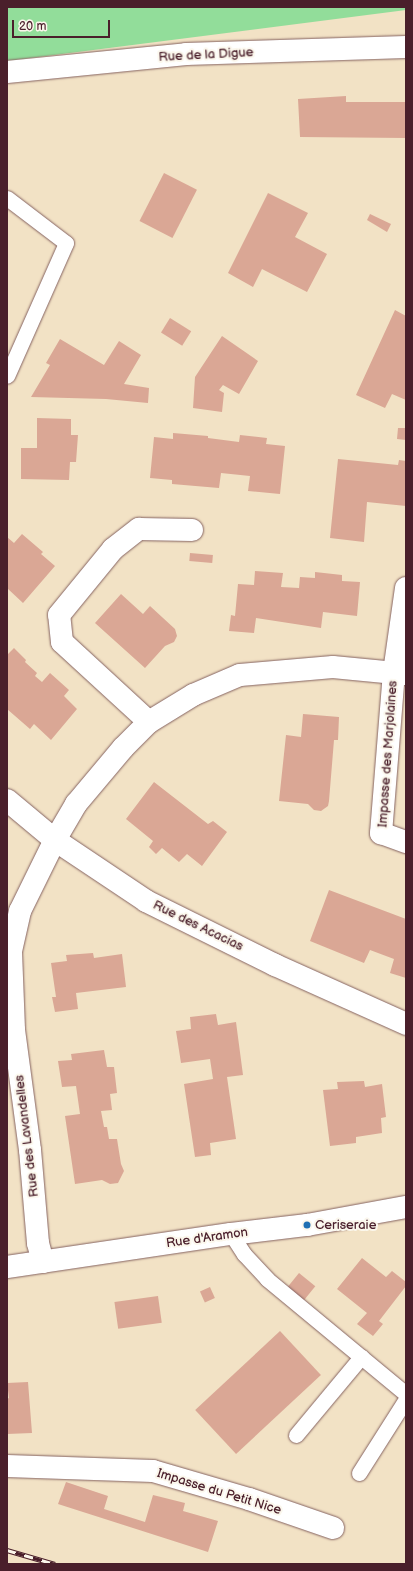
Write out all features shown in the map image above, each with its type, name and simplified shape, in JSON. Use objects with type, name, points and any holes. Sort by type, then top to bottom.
[{"type":"street","name":"Rue de la Digue","points":[[7,72],[186,54],[406,47]]},
{"type":"street","points":[[149,722],[62,642],[59,615],[113,549],[139,529],[192,530]]},
{"type":"street","points":[[400,673],[406,588]]},
{"type":"street","name":"Rue des Lavandelles","points":[[43,1262],[38,1243],[30,1150],[10,1031],[11,951],[20,911],[55,840],[76,804],[123,748],[149,722],[193,694],[240,675],[333,667],[400,673]]},
{"type":"street","name":"Impasse des Marjolaines","points":[[400,673],[381,833],[406,842]]},
{"type":"street","name":"Rue des Acacias","points":[[7,800],[55,840],[146,901],[275,965],[406,1024]]},
{"type":"street","name":"Rue d'Aramon","points":[[7,1267],[231,1234],[307,1225],[406,1207]]},
{"type":"street","name":"Impasse du Petit Nice","points":[[7,1466],[153,1471],[249,1499],[332,1528]]},
{"type":"lane","points":[[7,198],[66,243],[7,376]]},
{"type":"lane","points":[[231,1234],[244,1254],[267,1280],[406,1394]]},
{"type":"lane","points":[[296,1435],[361,1357]]},
{"type":"lane","points":[[359,1473],[406,1399]]},
{"type":"green space","points":[[7,7],[406,7],[406,10],[7,61]]},
{"type":"building","points":[[346,96],[346,102],[406,102],[406,138],[300,137],[298,99]]},
{"type":"building","points":[[164,173],[197,190],[172,238],[139,221]]},
{"type":"building","points":[[268,193],[308,213],[295,237],[327,254],[307,292],[262,269],[253,287],[228,273]]},
{"type":"building","points":[[370,214],[391,224],[387,232],[367,220]]},
{"type":"building","points":[[395,310],[406,316],[406,400],[392,394],[385,408],[356,395]]},
{"type":"building","points":[[170,318],[191,331],[182,346],[161,332]]},
{"type":"building","points":[[222,336],[258,361],[239,394],[223,385],[219,390],[224,393],[222,412],[193,408],[195,377]]},
{"type":"building","points":[[60,339],[104,365],[119,341],[141,355],[124,384],[149,388],[148,403],[106,399],[31,397],[50,365],[46,363]]},
{"type":"building","points":[[37,418],[71,419],[71,435],[78,435],[76,462],[70,462],[69,480],[21,479],[21,448],[37,448]]},
{"type":"building","points":[[398,428],[406,428],[406,440],[397,439]]},
{"type":"building","points":[[173,433],[208,436],[208,438],[239,442],[240,435],[267,438],[266,444],[285,446],[280,494],[248,491],[250,476],[221,473],[219,488],[172,484],[172,480],[150,478],[154,437],[173,439]]},
{"type":"building","points":[[338,459],[398,465],[399,460],[406,461],[406,506],[367,502],[364,542],[330,538]]},
{"type":"building","points":[[22,534],[43,552],[41,554],[55,566],[23,603],[7,588],[7,537],[14,543]]},
{"type":"building","points":[[190,553],[213,555],[212,563],[189,561]]},
{"type":"building","points":[[255,571],[283,573],[281,587],[299,588],[300,577],[315,578],[315,572],[342,575],[342,581],[360,582],[357,616],[323,612],[321,628],[256,618],[254,633],[229,631],[231,615],[235,616],[238,584],[254,585]]},
{"type":"building","points":[[121,594],[143,614],[150,606],[175,629],[177,636],[174,642],[165,646],[145,668],[95,623]]},
{"type":"building","points":[[14,648],[26,660],[25,662],[37,673],[35,676],[42,682],[50,673],[69,690],[64,696],[77,709],[51,740],[34,724],[30,729],[7,709],[7,655]]},
{"type":"building","points":[[303,714],[339,717],[338,740],[334,740],[329,801],[328,806],[321,811],[314,810],[308,804],[279,801],[286,735],[301,737]]},
{"type":"building","points":[[154,782],[208,824],[213,821],[227,832],[202,866],[187,854],[179,862],[162,848],[156,854],[149,847],[153,841],[126,819]]},
{"type":"building","points":[[329,890],[406,919],[406,978],[390,973],[394,959],[370,950],[364,963],[310,941]]},
{"type":"building","points":[[93,953],[94,958],[122,954],[126,987],[76,993],[78,1009],[55,1012],[52,997],[56,997],[51,963],[67,961],[66,955]]},
{"type":"building","points":[[216,1014],[218,1025],[236,1022],[243,1075],[227,1077],[236,1139],[210,1143],[211,1155],[195,1157],[184,1084],[213,1079],[210,1059],[181,1063],[176,1031],[191,1029],[190,1017]]},
{"type":"building","points":[[104,1050],[107,1067],[114,1067],[117,1093],[110,1094],[112,1110],[101,1111],[104,1127],[107,1127],[109,1139],[117,1139],[121,1164],[124,1171],[118,1183],[110,1184],[102,1180],[75,1184],[65,1116],[80,1114],[76,1086],[62,1087],[58,1061],[72,1060],[71,1054]]},
{"type":"building","points":[[364,1081],[365,1087],[382,1084],[386,1117],[381,1118],[382,1133],[356,1137],[356,1143],[330,1146],[323,1090],[338,1089],[337,1082]]},
{"type":"building","points":[[362,1258],[386,1277],[392,1271],[406,1282],[406,1286],[379,1321],[383,1324],[373,1336],[357,1324],[367,1313],[337,1289]]},
{"type":"building","points":[[299,1273],[315,1286],[303,1301],[287,1288]]},
{"type":"building","points":[[210,1287],[215,1298],[205,1302],[200,1291]]},
{"type":"building","points":[[158,1296],[162,1323],[118,1329],[114,1302]]},
{"type":"building","points":[[280,1331],[321,1375],[236,1454],[195,1410]]},
{"type":"building","points":[[28,1382],[32,1433],[7,1434],[7,1399],[9,1398],[7,1383]]},
{"type":"building","points":[[66,1482],[108,1496],[104,1509],[145,1522],[153,1495],[185,1503],[183,1511],[218,1521],[208,1552],[58,1504]]},
{"type":"railway","points":[[7,1550],[55,1564]]},
{"type":"place","name":"Ceriseraie","points":[[307,1225]]}]
